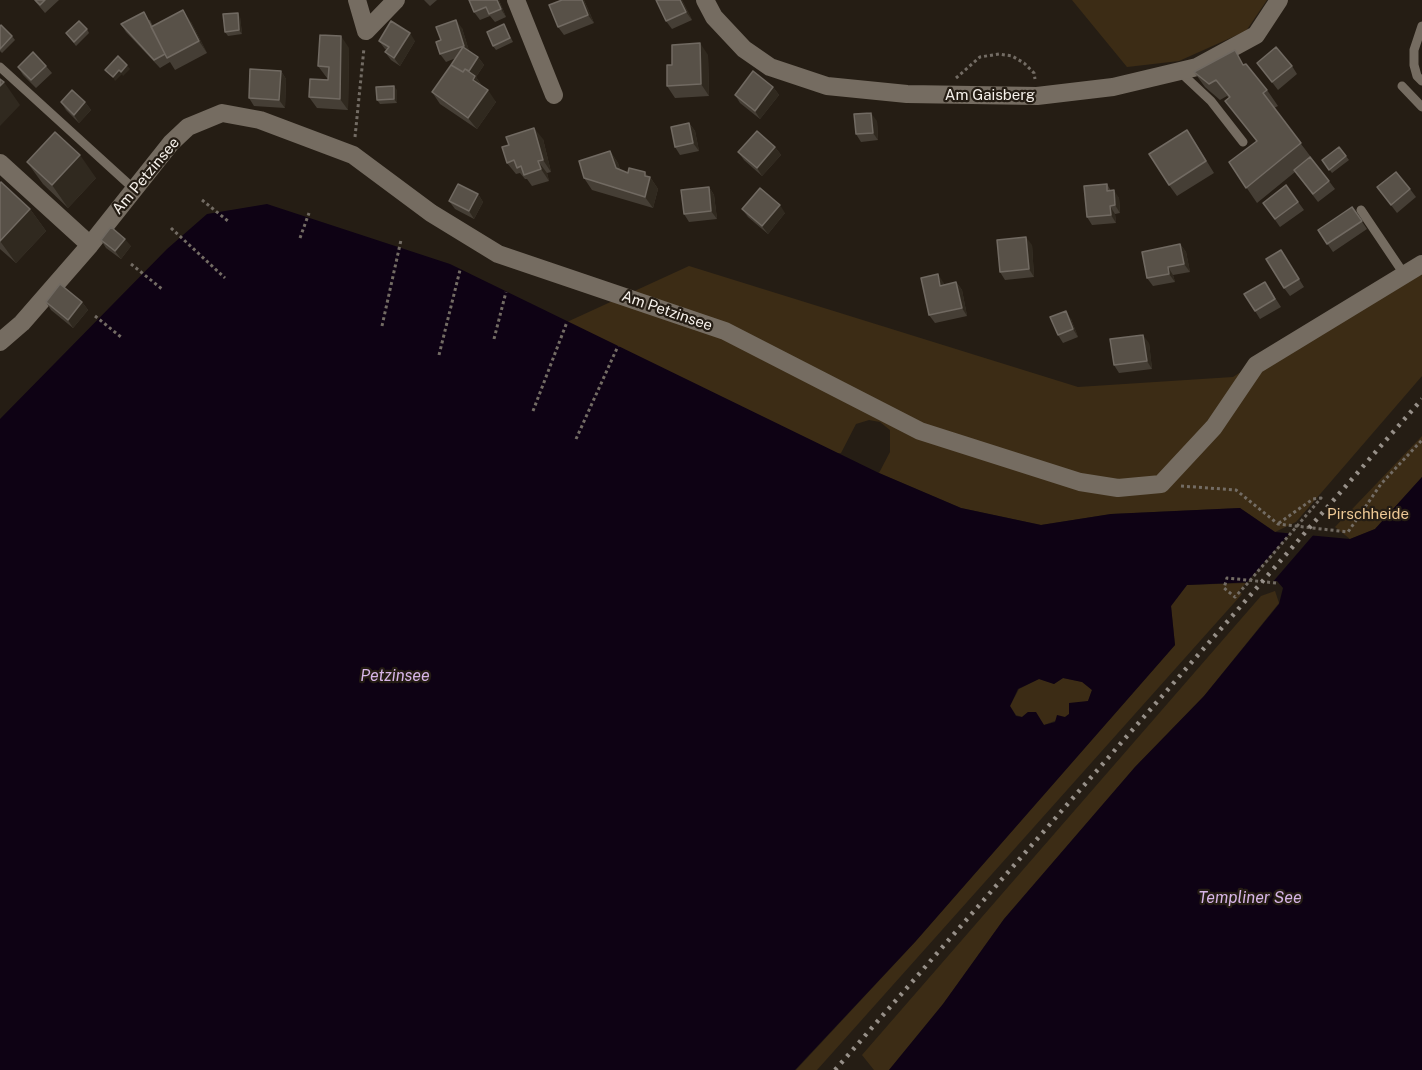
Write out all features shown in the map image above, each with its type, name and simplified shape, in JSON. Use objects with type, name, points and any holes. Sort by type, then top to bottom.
[{"type":"street","points":[[357,0],[366,31],[396,0]]},
{"type":"street","points":[[516,0],[554,95]]},
{"type":"street","name":"Am Gaisberg","points":[[705,0],[714,18],[744,49],[770,68],[827,86],[907,94],[1037,96],[1113,87],[1197,67],[1256,35],[1279,0]]},
{"type":"street","name":"Am Petzinsee","points":[[0,342],[22,323],[90,244],[171,143],[188,127],[204,118],[222,113],[260,120],[353,155],[431,213],[498,254],[726,331],[920,431],[1080,482],[1118,488],[1161,484]]},
{"type":"street","points":[[0,163],[90,244]]},
{"type":"street","points":[[1161,484],[1214,427],[1256,365],[1422,264]]},
{"type":"lane","points":[[1422,26],[1414,50],[1414,65],[1417,76],[1422,81]]},
{"type":"lane","points":[[0,67],[134,189]]},
{"type":"lane","points":[[1179,71],[1211,101],[1243,141]]},
{"type":"lane","points":[[1402,86],[1422,107]]},
{"type":"lane","points":[[1361,210],[1404,274]]},
{"type":"path","points":[[353,155],[366,31]]},
{"type":"path","points":[[948,94],[950,83],[980,57],[999,54],[1012,56],[1034,73],[1037,96]]},
{"type":"path","points":[[202,200],[228,221]]},
{"type":"path","points":[[300,238],[309,213]]},
{"type":"path","points":[[171,228],[225,278]]},
{"type":"path","points":[[382,326],[401,240]]},
{"type":"path","points":[[131,264],[162,289]]},
{"type":"path","points":[[439,355],[460,270]]},
{"type":"path","points":[[494,339],[506,292]]},
{"type":"path","points":[[95,316],[121,337]]},
{"type":"path","points":[[533,411],[567,322]]},
{"type":"path","points":[[576,439],[618,346]]},
{"type":"path","points":[[1161,484],[1236,490],[1278,524],[1348,532],[1381,484],[1422,440]]},
{"type":"path","points":[[1276,583],[1227,578],[1224,588],[1236,597],[1247,584],[1310,511],[1321,498],[1319,497],[1278,524]]},
{"type":"green space","points":[[1072,0],[1267,0],[1246,31],[1179,61],[1127,67]]},
{"type":"green space","points":[[1422,256],[1422,376],[1296,522],[1275,532],[1240,508],[1111,514],[1041,525],[961,508],[879,473],[890,452],[890,430],[880,422],[869,420],[856,424],[841,453],[775,456],[567,322],[689,266],[1078,387],[1233,377]]},
{"type":"green space","name":"Pirschheide","points":[[1422,436],[1422,477],[1375,529],[1350,539],[1335,527]]},
{"type":"green space","points":[[1246,583],[1239,591],[1242,594],[817,1070],[796,1070],[915,942],[1175,645],[1171,606],[1187,585]]},
{"type":"green space","points":[[1275,591],[1279,603],[1204,696],[1135,767],[1004,919],[943,1004],[889,1070],[874,1070],[862,1055],[1261,596]]},
{"type":"green space","points":[[1063,678],[1083,682],[1092,690],[1088,701],[1065,717],[1044,725],[1028,712],[1022,717],[1016,715],[1010,706],[1019,689],[1039,679],[1054,684]]},
{"type":"water","name":"Petzinsee","points":[[267,204],[450,264],[879,473],[961,508],[1041,525],[1111,514],[1240,508],[1275,532],[1350,539],[1375,529],[1422,477],[1422,1070],[889,1070],[943,1004],[1004,919],[1135,767],[1204,696],[1279,604],[1283,588],[1277,581],[1187,585],[1171,606],[1175,645],[915,942],[795,1070],[0,1070],[0,419],[167,249],[207,214]],"holes":[[[1063,678],[1082,682],[1092,690],[1088,701],[1069,703],[1069,714],[1065,717],[1057,715],[1055,722],[1044,725],[1036,712],[1028,712],[1022,717],[1016,716],[1010,706],[1018,689],[1039,679],[1054,684]]]},
{"type":"pier","points":[[1292,531],[1315,533],[1271,584],[1248,585],[1246,583]]},
{"type":"building","points":[[35,0],[45,0],[40,5]]},
{"type":"building","points":[[469,0],[497,0],[501,9],[489,14],[486,7],[474,12]]},
{"type":"building","points":[[562,0],[582,0],[588,15],[558,27],[549,5]]},
{"type":"building","points":[[656,0],[680,0],[686,12],[666,21]]},
{"type":"building","points":[[183,10],[199,41],[167,58],[151,27]]},
{"type":"building","points":[[144,12],[165,54],[154,60],[121,24]]},
{"type":"building","points":[[238,13],[239,30],[225,32],[223,14]]},
{"type":"building","points":[[456,20],[464,46],[440,54],[436,42],[441,40],[436,27]]},
{"type":"building","points":[[79,21],[87,29],[74,42],[66,33]]},
{"type":"building","points":[[391,21],[410,33],[394,58],[385,52],[389,47],[379,41]]},
{"type":"building","points":[[504,24],[510,38],[493,46],[487,32]]},
{"type":"building","points":[[0,26],[12,36],[0,49]]},
{"type":"building","points":[[320,35],[341,36],[340,99],[309,97],[310,79],[328,80],[329,67],[318,66]]},
{"type":"building","points":[[700,43],[701,84],[667,86],[667,65],[672,65],[672,45]]},
{"type":"building","points":[[463,47],[478,57],[469,71],[465,69],[463,72],[451,65]]},
{"type":"building","points":[[1276,47],[1292,66],[1272,82],[1257,63]]},
{"type":"building","points":[[1235,50],[1243,65],[1246,64],[1267,90],[1263,93],[1301,143],[1246,188],[1229,162],[1257,141],[1225,101],[1230,97],[1216,80],[1209,84],[1194,72]]},
{"type":"building","points":[[33,52],[46,66],[31,80],[18,67]]},
{"type":"building","points":[[118,56],[127,65],[113,77],[105,70]]},
{"type":"building","points":[[451,65],[463,72],[465,69],[475,76],[473,80],[488,90],[468,118],[432,92]]},
{"type":"building","points":[[250,69],[281,71],[279,100],[249,98]]},
{"type":"building","points":[[753,71],[773,87],[755,111],[735,95]]},
{"type":"building","points":[[394,86],[394,99],[377,100],[376,87]]},
{"type":"building","points":[[72,90],[85,102],[74,115],[61,102]]},
{"type":"building","points":[[871,113],[873,133],[856,134],[854,114]]},
{"type":"building","points":[[689,123],[693,143],[675,147],[671,127]]},
{"type":"building","points":[[534,128],[543,160],[538,161],[541,169],[524,175],[521,166],[517,168],[514,160],[507,163],[502,147],[509,145],[506,137]]},
{"type":"building","points":[[1187,130],[1206,161],[1169,185],[1149,154]]},
{"type":"building","points":[[757,131],[775,147],[757,168],[738,152]]},
{"type":"building","points":[[55,132],[80,155],[52,185],[27,162]]},
{"type":"building","points":[[1339,147],[1346,156],[1329,170],[1322,160]]},
{"type":"building","points":[[610,151],[616,168],[628,173],[629,168],[645,172],[645,176],[650,177],[645,197],[584,178],[579,161]]},
{"type":"building","points":[[1310,157],[1329,181],[1313,194],[1294,170]]},
{"type":"building","points":[[1396,172],[1410,189],[1391,205],[1377,187]]},
{"type":"building","points":[[0,183],[30,209],[0,241]]},
{"type":"building","points":[[458,184],[478,194],[469,211],[449,201]]},
{"type":"building","points":[[1107,184],[1107,191],[1114,190],[1115,205],[1110,206],[1111,215],[1087,217],[1084,186]]},
{"type":"building","points":[[1286,185],[1298,202],[1275,219],[1263,203]]},
{"type":"building","points":[[709,187],[711,211],[684,214],[681,190]]},
{"type":"building","points":[[760,188],[780,205],[762,226],[742,209]]},
{"type":"building","points":[[1352,207],[1362,221],[1327,244],[1318,230]]},
{"type":"building","points":[[111,227],[125,239],[115,251],[101,240]]},
{"type":"building","points":[[1026,237],[1029,269],[1000,272],[997,240]]},
{"type":"building","points":[[1180,244],[1184,264],[1168,267],[1169,274],[1147,278],[1142,252]]},
{"type":"building","points":[[1281,250],[1299,279],[1284,288],[1266,259]]},
{"type":"building","points":[[938,274],[940,286],[956,282],[962,308],[929,315],[921,278]]},
{"type":"building","points":[[1265,282],[1275,299],[1255,311],[1244,294]]},
{"type":"building","points":[[60,284],[82,302],[68,320],[46,302]]},
{"type":"building","points":[[1066,311],[1073,329],[1058,335],[1050,317]]},
{"type":"building","points":[[1143,335],[1147,361],[1114,365],[1110,339]]},
{"type":"railway","points":[[835,1070],[1422,399]]},
{"type":"water label","name":"Templiner See","points":[[1250,898]]}]
